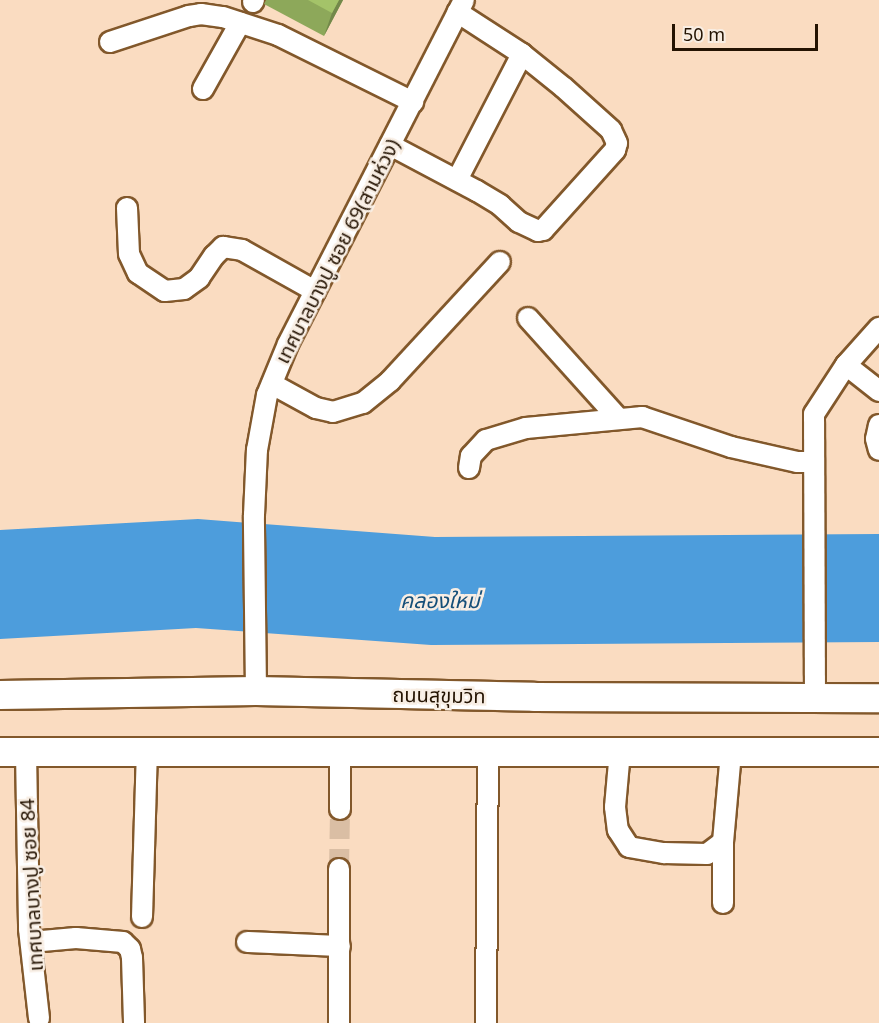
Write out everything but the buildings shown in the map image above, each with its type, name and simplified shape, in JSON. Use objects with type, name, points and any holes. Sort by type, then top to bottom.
[{"type":"highway","name":"ถนนสุขุมวิท","points":[[0,695],[255,679],[534,697],[879,698]]},
{"type":"highway","points":[[13,752],[879,752]]},
{"type":"street","points":[[390,146],[500,205],[531,230],[543,230],[615,150],[617,143],[611,130],[522,54],[461,6]]},
{"type":"street","name":"เทศบาลบางปู ซอย 69(สามห่วง)","points":[[255,679],[254,515],[257,450],[272,384],[288,344],[461,6]]},
{"type":"street","points":[[110,42],[201,14],[278,35],[413,102]]},
{"type":"street","points":[[203,89],[240,23]]},
{"type":"street","points":[[457,180],[522,54]]},
{"type":"street","points":[[127,207],[129,254],[138,273],[165,291],[183,289],[199,278],[214,256],[224,248],[242,250],[315,291]]},
{"type":"street","points":[[272,384],[316,408],[333,412],[363,403],[390,381],[500,262]]},
{"type":"street","points":[[528,318],[618,418]]},
{"type":"street","points":[[814,698],[814,414],[846,364],[879,328]]},
{"type":"street","points":[[846,364],[879,391]]},
{"type":"street","points":[[469,468],[471,456],[486,440],[526,428],[642,417],[759,454],[797,462],[813,462]]},
{"type":"street","points":[[879,425],[876,439],[879,450]]},
{"type":"street","name":"เทศบาลบางปู ซอย 84","points":[[13,752],[39,1018]]},
{"type":"street","points":[[142,917],[147,752]]},
{"type":"street","points":[[340,752],[340,809]]},
{"type":"street","points":[[486,1023],[488,752]]},
{"type":"street","points":[[620,752],[615,807],[618,830],[629,847],[664,853],[707,854],[723,842]]},
{"type":"street","points":[[723,903],[723,842],[731,752]]},
{"type":"street","points":[[339,869],[339,1023]]},
{"type":"street","points":[[31,942],[75,938],[123,942],[130,949],[132,958],[134,1023]]},
{"type":"street","points":[[246,942],[340,946]]},
{"type":"water","name":"คลองใหม่","points":[[198,519],[435,537],[879,534],[879,642],[431,645],[196,628],[0,639],[0,530]]},
{"type":"tunnel","points":[[339,869],[340,809]]}]
